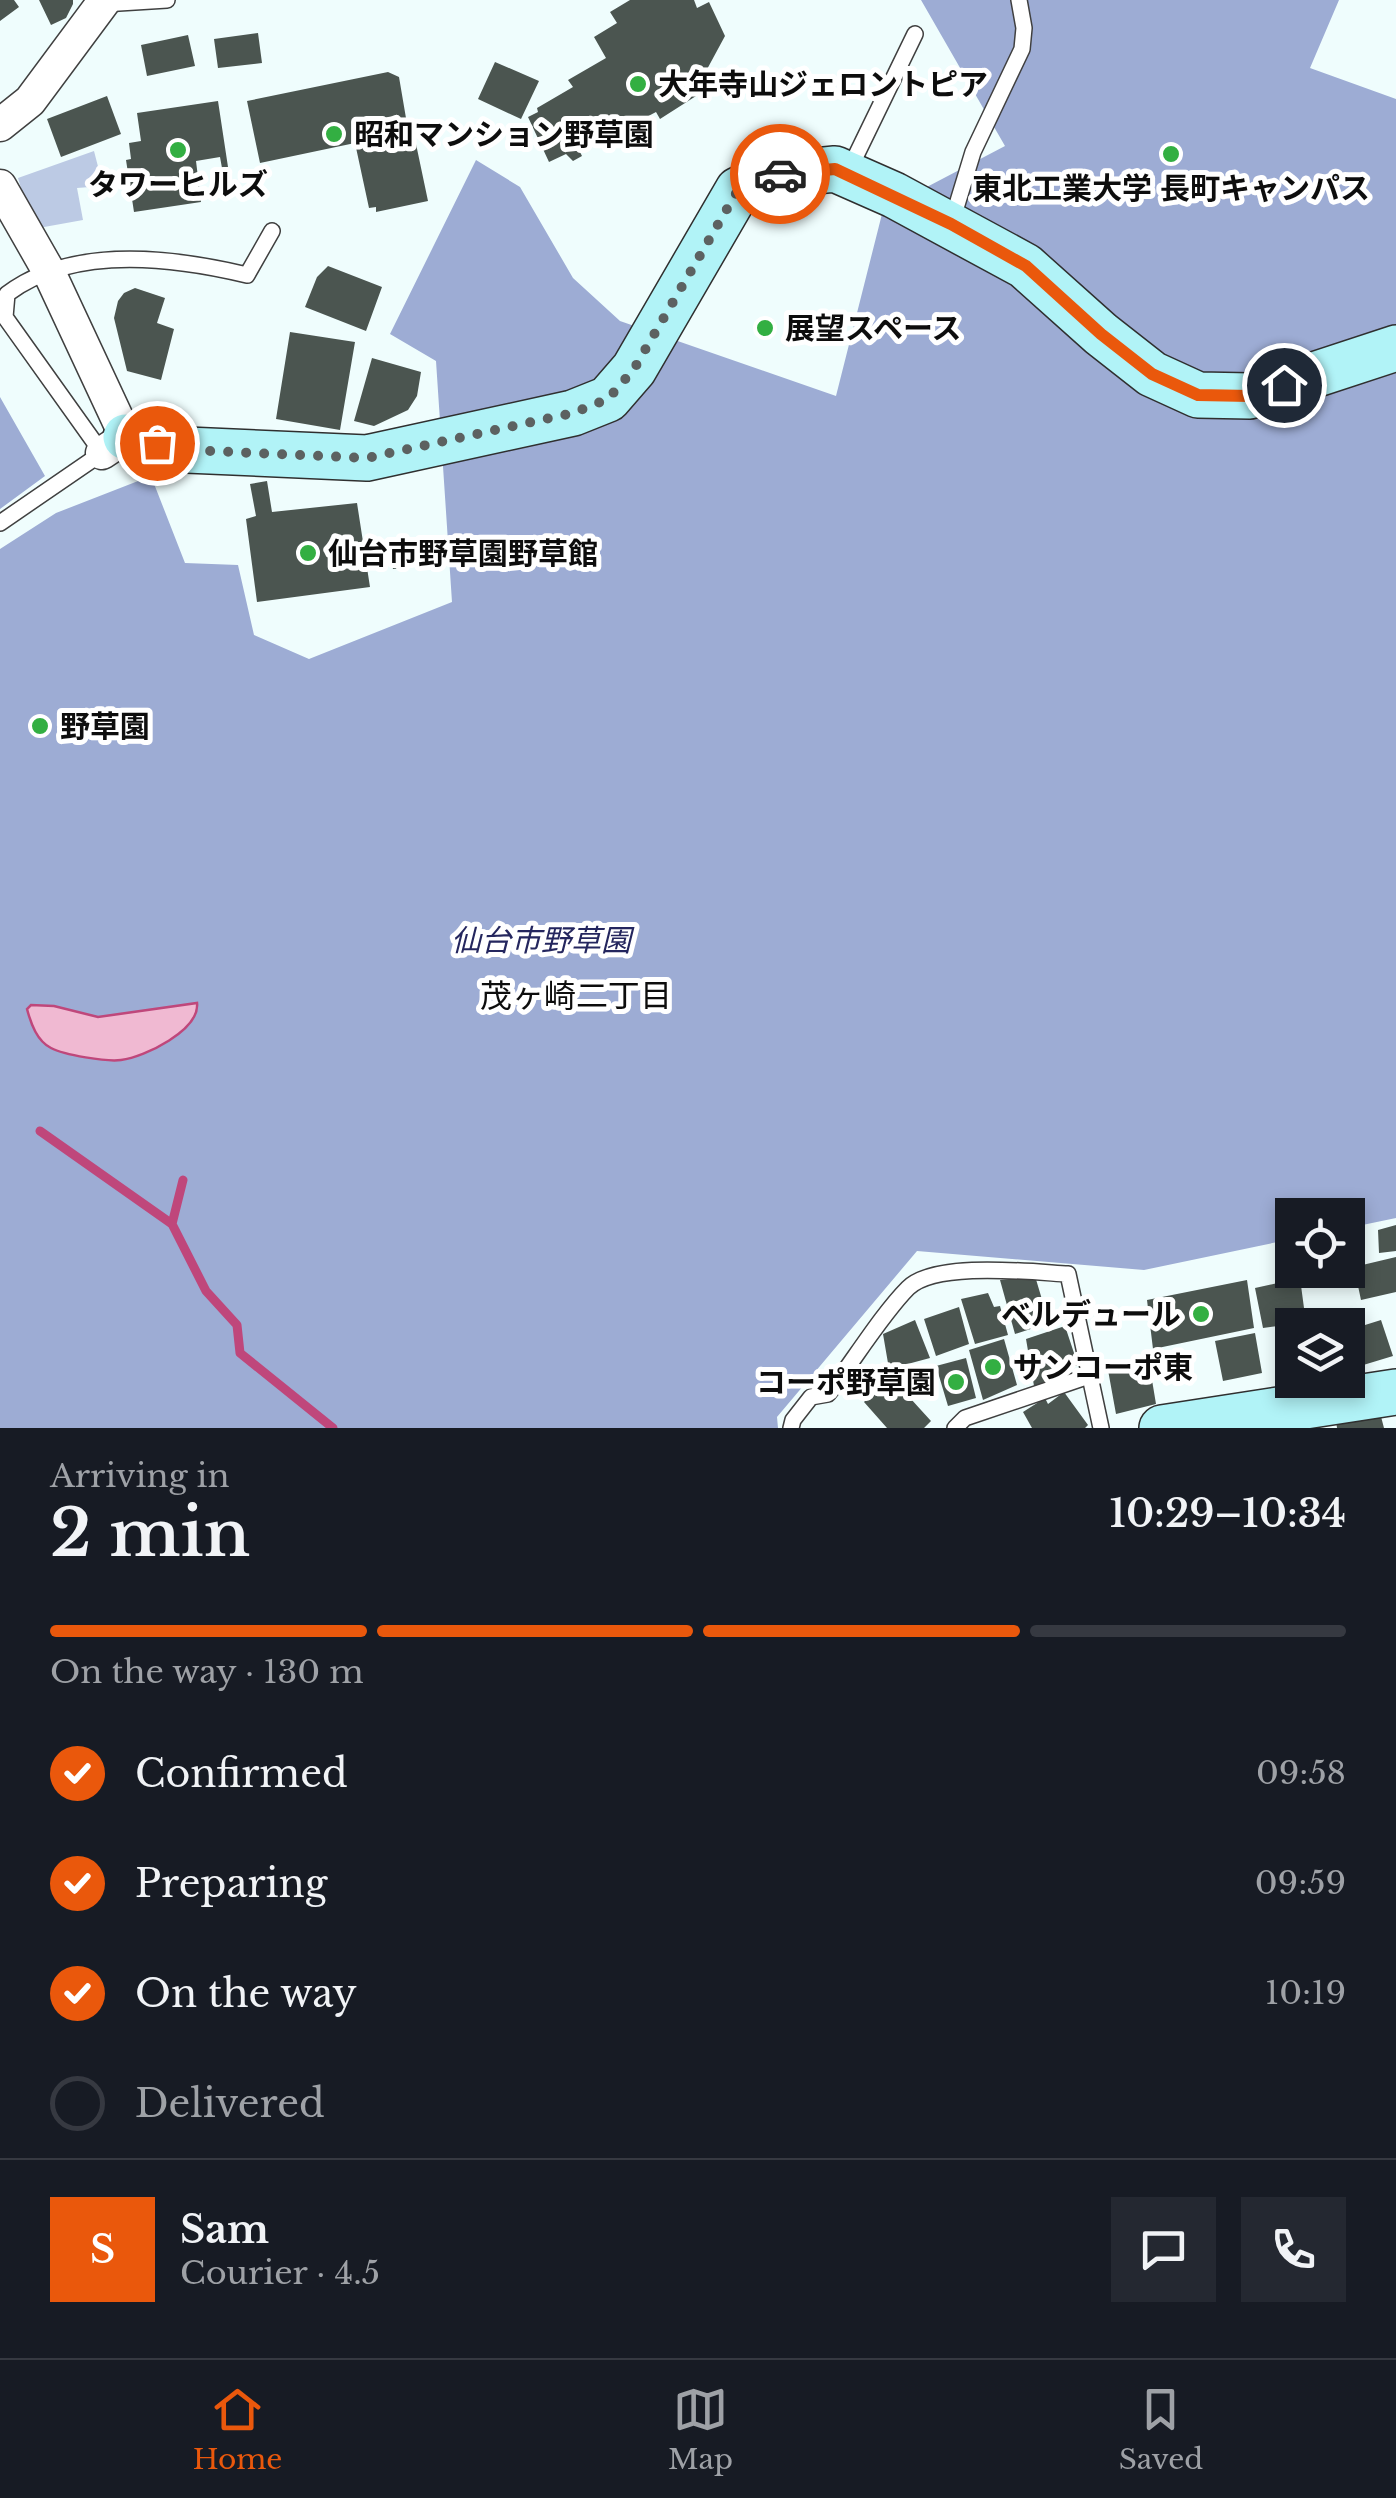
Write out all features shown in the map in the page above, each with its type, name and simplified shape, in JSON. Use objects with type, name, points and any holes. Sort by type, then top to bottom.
[{"type":"street","points":[[0,125],[30,101],[104,2]]},
{"type":"street","points":[[0,186],[48,270],[114,445],[367,458],[573,413],[608,399],[634,369],[738,190],[766,176],[835,169],[951,224],[1026,266],[1152,374],[1198,395],[1250,396],[1396,348]]},
{"type":"street","points":[[1162,1428],[1396,1392]]},
{"type":"lane","points":[[104,2],[167,0]]},
{"type":"lane","points":[[951,224],[973,152],[1022,49],[1024,28],[1019,0]]},
{"type":"lane","points":[[847,174],[915,34]]},
{"type":"lane","points":[[0,523],[114,445],[5,317],[7,294],[48,270],[131,258],[192,262],[247,275],[272,231]]},
{"type":"lane","points":[[791,1428],[811,1398],[828,1394],[910,1285],[944,1273],[996,1269],[1068,1274],[1101,1428]]},
{"type":"lane","points":[[955,1428],[966,1418],[1092,1376]]},
{"type":"shaded area","points":[[94,151],[103,186],[77,188],[83,220],[33,229],[18,178]]},
{"type":"shaded area","points":[[197,1003],[196,1013],[181,1032],[143,1054],[115,1060],[51,1048],[38,1037],[27,1009],[31,1005],[54,1006],[98,1017]]},
{"type":"green space","name":"仙台市野草園","points":[[921,0],[1339,0],[1310,68],[1396,99],[1396,1218],[1365,1224],[1365,1198],[1275,1198],[1275,1243],[1144,1270],[917,1251],[777,1417],[778,1428],[0,1428],[0,549],[56,513],[151,476],[185,563],[238,565],[254,635],[309,659],[452,602],[436,361],[390,334],[476,160],[520,187],[573,278],[620,321],[836,396],[883,210],[1005,146]]},
{"type":"green space","points":[[0,397],[45,476],[0,509]]},
{"type":"building","points":[[0,0],[14,0],[19,7],[0,21]]},
{"type":"building","points":[[39,0],[73,0],[73,4],[66,18],[51,25]]},
{"type":"building","name":"大年寺山ジェロントピア","points":[[630,0],[694,0],[697,8],[709,2],[725,36],[705,73],[707,89],[660,119],[656,112],[580,152],[582,156],[573,161],[566,154],[549,162],[528,117],[573,87],[568,80],[606,58],[594,37],[617,23],[610,12]]},
{"type":"building","points":[[258,33],[262,63],[218,68],[214,39]]},
{"type":"building","points":[[188,35],[195,66],[147,76],[141,45]]},
{"type":"building","points":[[495,62],[539,81],[521,119],[478,99]]},
{"type":"building","name":"昭和マンション野草園","points":[[388,72],[399,77],[428,201],[376,212],[376,207],[369,208],[355,143],[260,163],[247,101]]},
{"type":"building","points":[[107,96],[121,134],[61,157],[47,119]]},
{"type":"building","name":"タワーヒルズ","points":[[218,101],[228,167],[222,168],[220,157],[196,161],[201,202],[134,212],[126,160],[131,159],[129,143],[141,141],[137,113]]},
{"type":"building","points":[[328,266],[382,287],[366,331],[305,307],[317,277]]},
{"type":"building","points":[[135,288],[165,298],[157,323],[174,329],[161,380],[127,371],[114,318],[118,301]]},
{"type":"building","points":[[290,332],[355,342],[340,430],[276,419]]},
{"type":"building","points":[[372,358],[421,372],[417,396],[408,410],[374,426],[354,421]]},
{"type":"building","name":"仙台市野草園野草館","points":[[267,481],[272,512],[357,503],[370,587],[257,602],[246,519],[256,516],[250,484]]},
{"type":"building","points":[[415,538],[419,566],[393,569],[388,542]]},
{"type":"building","points":[[1396,1225],[1396,1251],[1379,1253],[1378,1230]]},
{"type":"building","points":[[1396,1257],[1396,1292],[1361,1300],[1358,1288],[1365,1288],[1365,1264]]},
{"type":"building","points":[[1035,1276],[1049,1323],[1015,1334],[1000,1280]]},
{"type":"building","name":"ベルデュール","points":[[1247,1280],[1254,1328],[1153,1349],[1147,1300]]},
{"type":"building","points":[[1275,1284],[1275,1288],[1301,1288],[1304,1308],[1275,1308],[1275,1326],[1263,1328],[1255,1288]]},
{"type":"building","points":[[988,1293],[994,1307],[1000,1306],[1008,1335],[975,1344],[961,1299]]},
{"type":"building","points":[[959,1307],[969,1344],[936,1356],[924,1319]]},
{"type":"building","points":[[915,1320],[930,1358],[889,1369],[883,1334]]},
{"type":"building","points":[[1381,1320],[1393,1356],[1365,1364],[1365,1325]]},
{"type":"building","points":[[1065,1326],[1078,1365],[1062,1370],[1062,1377],[1034,1386],[1026,1339]]},
{"type":"building","points":[[1255,1333],[1262,1373],[1223,1381],[1215,1341]]},
{"type":"building","name":"サンコーポ東","points":[[1004,1339],[1017,1385],[983,1400],[969,1350]]},
{"type":"building","name":"コーポ野草園","points":[[966,1358],[976,1398],[948,1406],[936,1366]]},
{"type":"building","points":[[1149,1362],[1156,1404],[1116,1414],[1108,1370]]},
{"type":"building","points":[[890,1376],[931,1421],[924,1428],[887,1428],[864,1402]]},
{"type":"building","points":[[1064,1392],[1088,1425],[1032,1428],[1023,1412],[1045,1398],[1048,1404]]},
{"type":"building","points":[[1379,1409],[1384,1428],[1337,1428],[1335,1414]]},
{"type":"waterway","points":[[40,1131],[172,1224],[206,1291],[237,1325],[240,1353],[333,1428]]},
{"type":"waterway","points":[[172,1224],[183,1180]]},
{"type":"way so far","points":[[157,443],[187,450],[367,458],[573,413],[608,399],[634,369],[738,190],[766,176],[780,174]]},
{"type":"place","name":"大年寺山ジェロントピア","points":[[638,84]]},
{"type":"place","name":"昭和マンション野草園","points":[[334,134]]},
{"type":"place","name":"タワーヒルズ","points":[[178,150]]},
{"type":"place","name":"東北工業大学 長町キャンパス","points":[[1171,154]]},
{"type":"place","name":"展望スペース","points":[[765,328]]},
{"type":"place","name":"仙台市野草園野草館","points":[[308,553]]},
{"type":"place","name":"野草園","points":[[40,726]]},
{"type":"place","name":"ベルデュール","points":[[1201,1314]]},
{"type":"place","name":"サンコーポ東","points":[[993,1367]]},
{"type":"place","name":"コーポ野草園","points":[[956,1382]]},
{"type":"district","name":"茂ヶ崎二丁目","points":[[576,996]]},
{"type":"route","points":[[780,174],[835,169],[951,224],[1026,266],[1152,374],[1198,395],[1250,396],[1284,385]]}]
